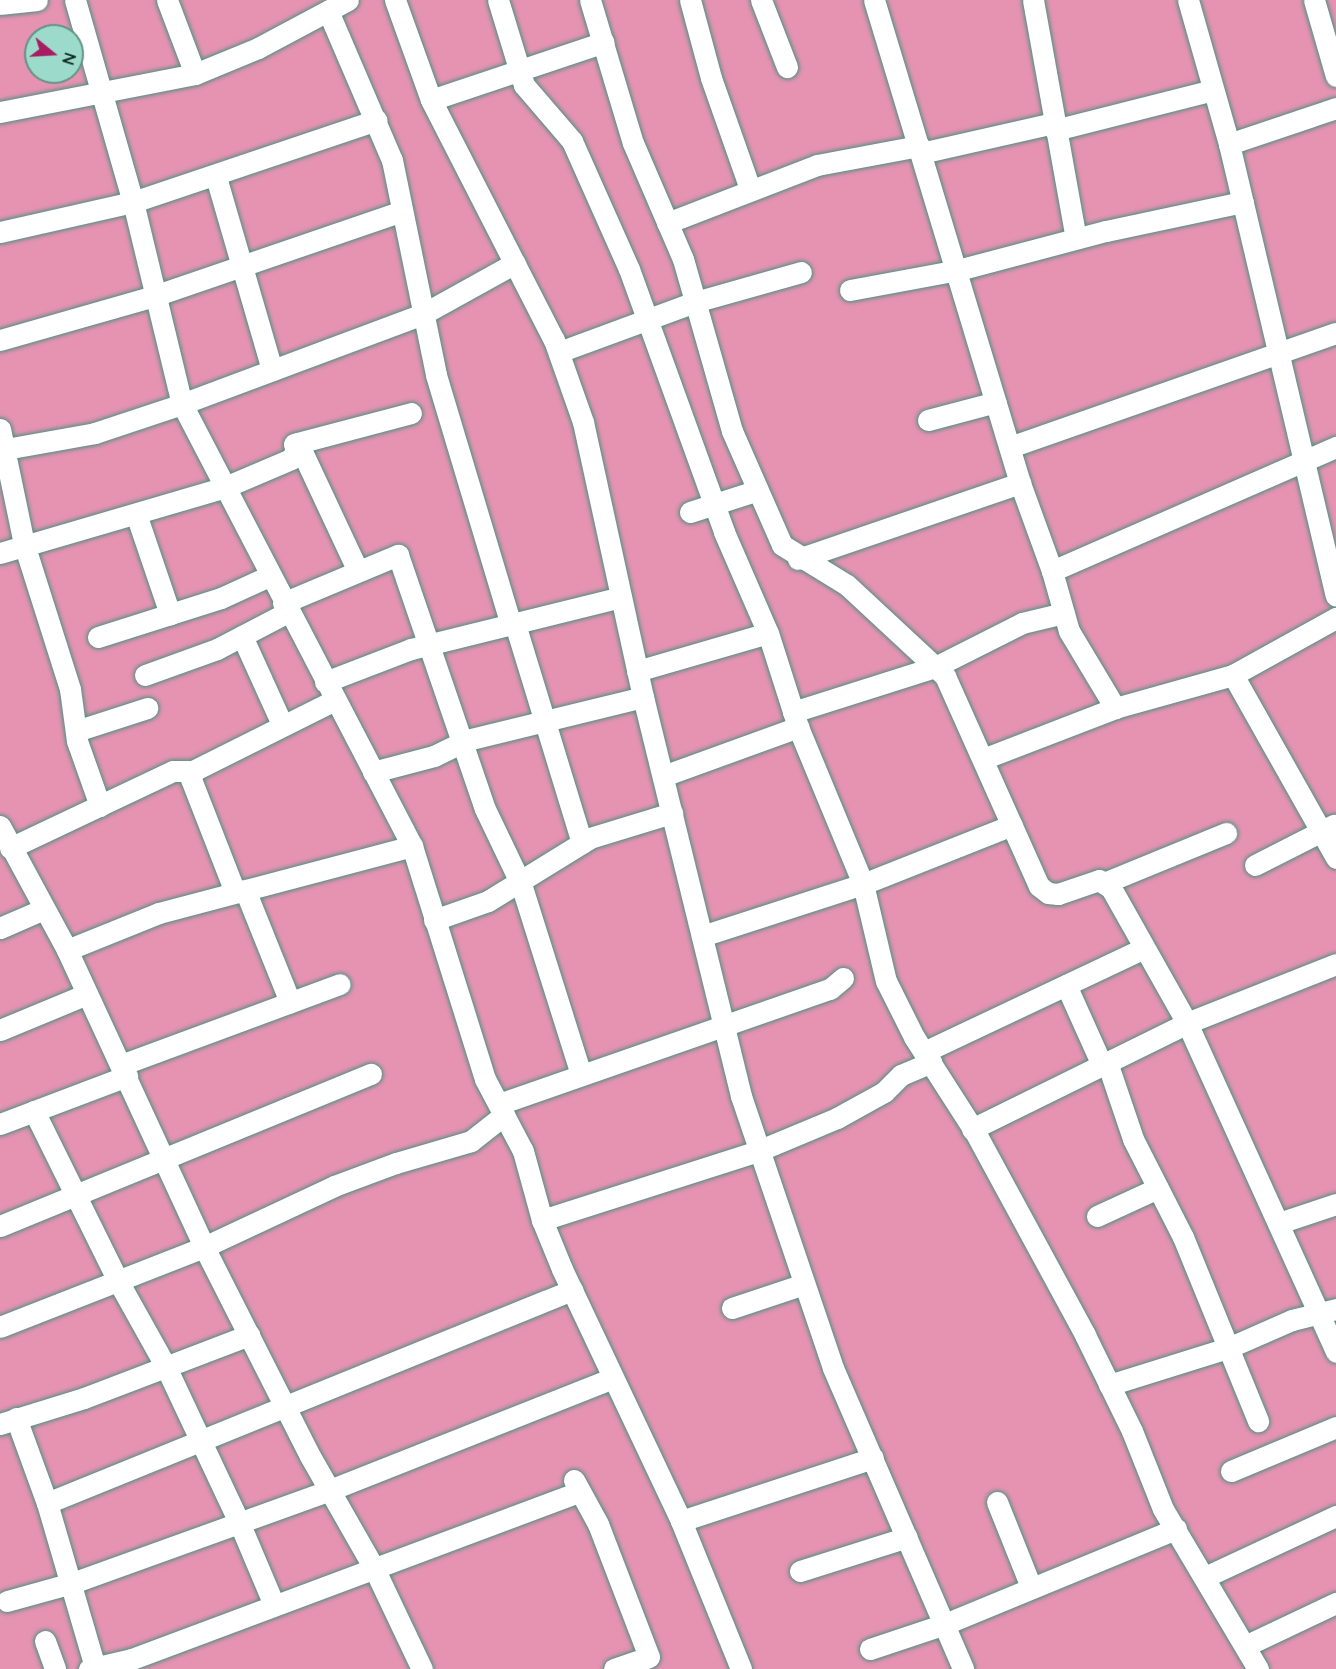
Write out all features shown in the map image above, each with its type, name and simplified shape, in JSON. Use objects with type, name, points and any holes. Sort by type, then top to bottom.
[{"type":"street","points":[[0,4],[37,0]]},
{"type":"street","points":[[75,0],[133,202],[182,404],[223,488],[412,846],[485,1079],[523,1151],[542,1220],[611,1379],[681,1521],[741,1669]]},
{"type":"street","points":[[167,0],[195,74]]},
{"type":"street","points":[[0,112],[103,95],[195,74],[258,48],[348,0]]},
{"type":"street","points":[[395,0],[430,100],[559,352],[583,422],[643,697],[724,1026],[758,1151],[833,1368],[963,1669]]},
{"type":"street","points":[[498,0],[518,71],[532,98],[573,141],[648,320],[716,505],[768,633],[795,719],[863,884],[886,981],[927,1057],[972,1129],[1109,1385],[1176,1529],[1258,1669]]},
{"type":"street","points":[[590,0],[633,143],[667,223],[695,302],[732,431],[782,545],[798,559],[847,585],[945,676],[1039,886],[1048,893],[1058,894],[1086,881],[1098,880],[1111,888],[1187,1023],[1279,1223],[1328,1311],[1336,1352]]},
{"type":"street","points":[[690,0],[711,78],[750,189]]},
{"type":"street","points":[[761,0],[787,67]]},
{"type":"street","points":[[874,0],[958,270],[1020,483],[1052,571],[1069,631],[1115,708]]},
{"type":"street","points":[[1033,0],[1054,127],[1076,238]]},
{"type":"street","points":[[1188,0],[1244,202],[1333,574],[1336,595]]},
{"type":"street","points":[[1314,0],[1336,76]]},
{"type":"street","points":[[328,11],[377,120],[392,160],[423,314],[472,501],[582,843]]},
{"type":"street","points":[[430,100],[604,42]]},
{"type":"street","points":[[667,223],[817,165],[1054,127],[1213,90]]},
{"type":"street","points":[[1229,144],[1336,108]]},
{"type":"street","points":[[0,232],[133,202],[216,177],[377,120]]},
{"type":"street","points":[[216,177],[244,265],[272,370]]},
{"type":"street","points":[[850,290],[958,270],[1076,238],[1244,202]]},
{"type":"street","points":[[0,340],[154,296],[402,211]]},
{"type":"street","points":[[100,806],[76,731],[70,689],[24,544],[1,443],[95,433],[182,404],[423,314],[515,263]]},
{"type":"street","points":[[559,352],[695,302],[801,272]]},
{"type":"street","points":[[1010,447],[1280,355],[1336,333]]},
{"type":"street","points":[[928,420],[996,402]]},
{"type":"street","points":[[298,443],[411,413]]},
{"type":"street","points":[[0,553],[24,544],[223,488],[291,459],[298,443]]},
{"type":"street","points":[[298,443],[358,571]]},
{"type":"street","points":[[1052,571],[1336,447]]},
{"type":"street","points":[[798,559],[1020,483]]},
{"type":"street","points":[[690,512],[758,490]]},
{"type":"street","points":[[136,514],[170,614]]},
{"type":"street","points":[[145,675],[242,636],[285,607],[358,571],[398,555],[485,809],[521,884],[581,1074]]},
{"type":"street","points":[[98,636],[221,598],[269,576]]},
{"type":"street","points":[[10,848],[173,771],[193,771],[282,724],[373,662],[428,645],[621,597]]},
{"type":"street","points":[[663,776],[795,719],[935,667],[1022,623],[1064,613]]},
{"type":"street","points":[[982,759],[1115,708],[1233,675],[1336,618]]},
{"type":"street","points":[[637,671],[768,633]]},
{"type":"street","points":[[242,636],[282,724]]},
{"type":"street","points":[[1233,675],[1329,827],[1336,858]]},
{"type":"street","points":[[373,771],[435,756],[462,743],[544,720],[643,697]]},
{"type":"street","points":[[76,731],[147,708]]},
{"type":"street","points":[[193,771],[191,779],[290,1002]]},
{"type":"street","points":[[434,920],[488,901],[521,884],[582,843],[672,813]]},
{"type":"street","points":[[702,936],[863,884],[1012,825]]},
{"type":"street","points":[[0,826],[67,950],[165,1156],[204,1247],[285,1407],[374,1568],[422,1669]]},
{"type":"street","points":[[1255,865],[1329,827]]},
{"type":"street","points":[[1104,884],[1226,833]]},
{"type":"street","points":[[67,950],[159,913],[412,846]]},
{"type":"street","points":[[0,928],[44,909]]},
{"type":"street","points":[[542,1220],[758,1151],[837,1118],[884,1092],[902,1075],[927,1057],[1066,985],[1144,948]]},
{"type":"street","points":[[972,1129],[1187,1023],[1336,964]]},
{"type":"street","points":[[0,1327],[204,1247],[345,1182],[471,1141],[502,1110],[581,1074],[830,989],[843,978]]},
{"type":"street","points":[[0,1125],[124,1070],[339,984]]},
{"type":"street","points":[[1066,985],[1104,1063],[1133,1139],[1184,1237],[1258,1421]]},
{"type":"street","points":[[0,1030],[87,994]]},
{"type":"street","points":[[0,1226],[165,1156],[371,1074]]},
{"type":"street","points":[[34,1111],[118,1281],[166,1367],[240,1522],[274,1605]]},
{"type":"street","points":[[1097,1216],[1158,1188]]},
{"type":"street","points":[[1279,1223],[1336,1204]]},
{"type":"street","points":[[732,1308],[804,1284]]},
{"type":"street","points":[[47,1503],[572,1290]]},
{"type":"street","points":[[1109,1385],[1228,1348],[1292,1320],[1328,1311]]},
{"type":"street","points":[[249,1335],[84,1398],[8,1421],[47,1503],[72,1583],[92,1668],[132,1659],[374,1568],[577,1486],[598,1524],[649,1657],[614,1669]]},
{"type":"street","points":[[7,1601],[72,1583],[330,1490],[611,1379]]},
{"type":"street","points":[[1231,1471],[1336,1427]]},
{"type":"street","points":[[681,1521],[873,1458]]},
{"type":"street","points":[[997,1502],[1031,1587]]},
{"type":"street","points":[[1205,1577],[1336,1516]]},
{"type":"street","points":[[870,1649],[945,1624],[1176,1529]]},
{"type":"street","points":[[800,1570],[907,1537]]},
{"type":"street","points":[[1245,1646],[1336,1603]]},
{"type":"street","points":[[45,1641],[55,1669]]},
{"type":"shaded area","points":[[0,0],[1336,0],[1336,1669],[0,1669]]}]
